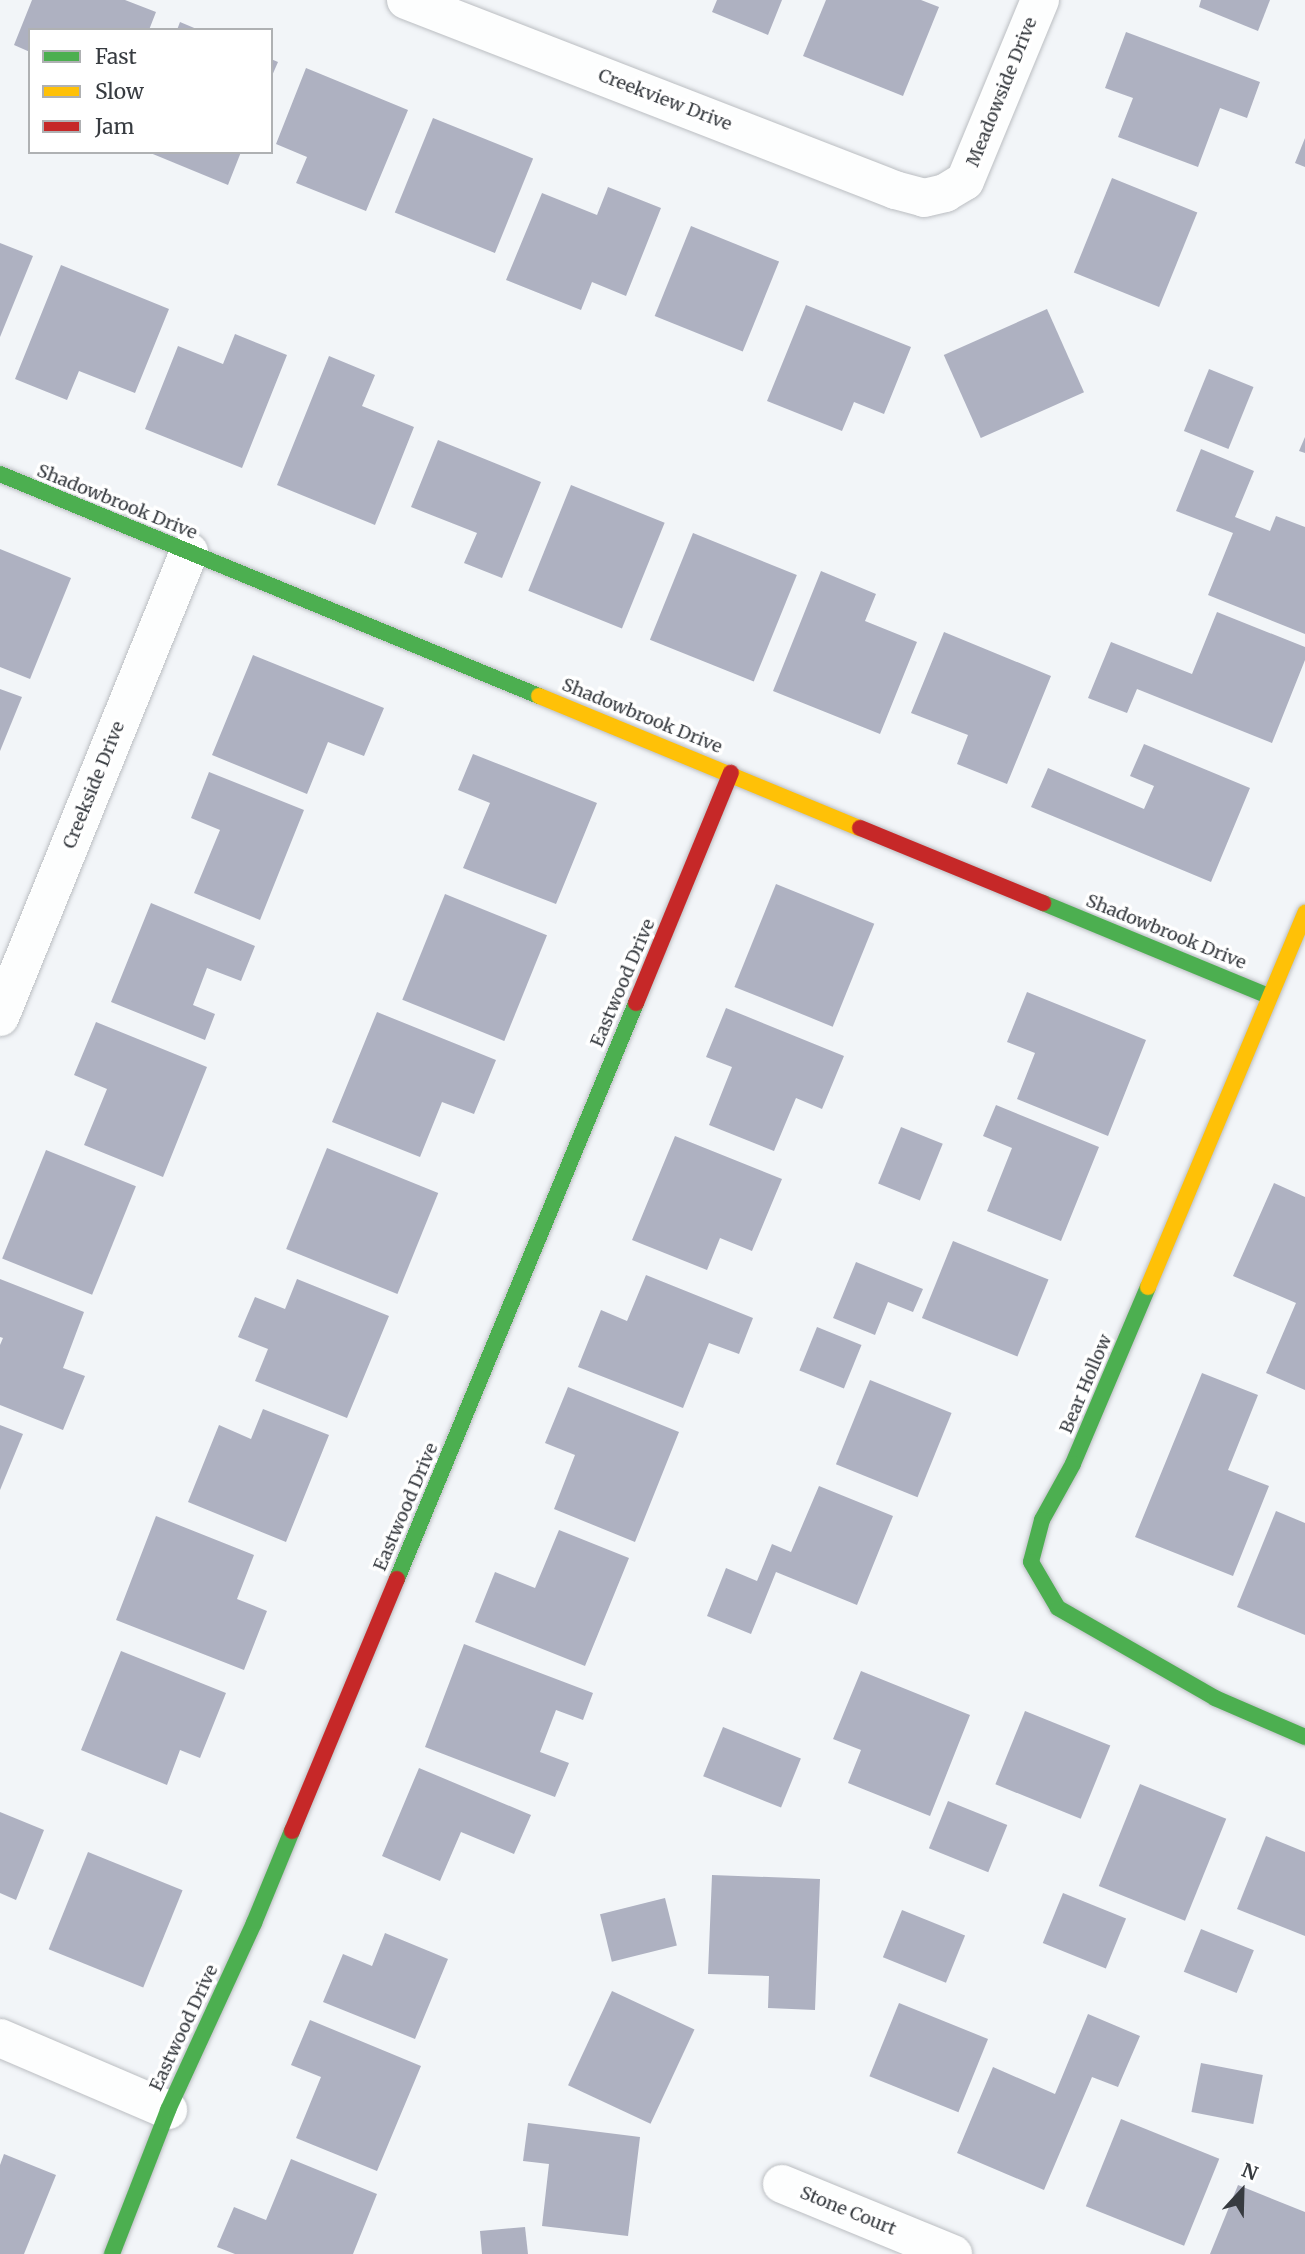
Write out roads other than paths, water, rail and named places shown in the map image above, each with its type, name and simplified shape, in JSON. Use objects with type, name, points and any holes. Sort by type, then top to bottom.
[{"type":"street","name":"Creekview Drive","points":[[406,0],[895,190],[924,198]]},
{"type":"street","name":"Meadowside Drive","points":[[924,198],[945,193],[965,181],[1040,0]]},
{"type":"street","name":"Shadowbrook Drive","points":[[0,474],[1269,996]]},
{"type":"street","name":"Creekside Drive","points":[[0,1017],[189,552]]},
{"type":"street","name":"Eastwood Drive","points":[[112,2254],[168,2110],[254,1923],[731,773]]},
{"type":"street","name":"Bear Hollow","points":[[1305,913],[1073,1464],[1042,1520],[1031,1562],[1058,1608],[1215,1698],[1305,1737]]},
{"type":"street","points":[[0,2038],[168,2110]]},
{"type":"street","name":"Stone Court","points":[[782,2184],[953,2254]]}]
